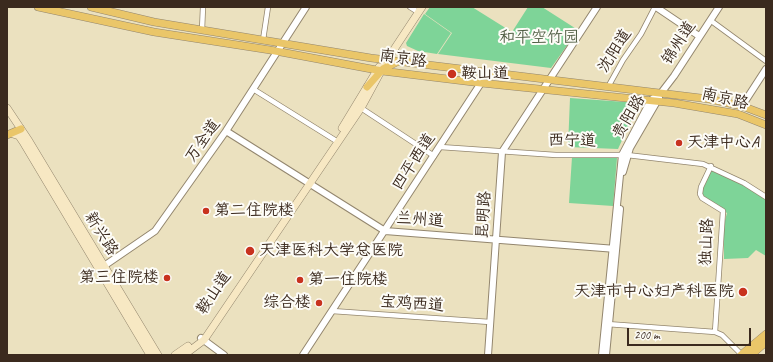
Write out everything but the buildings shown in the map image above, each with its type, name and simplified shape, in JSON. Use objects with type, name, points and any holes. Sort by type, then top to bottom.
[{"type":"main road","name":"南京路","points":[[38,7],[154,32],[354,66],[542,90],[654,100],[738,114],[766,125]]},
{"type":"main road","name":"南京路","points":[[92,7],[154,22],[282,44],[401,62],[709,99],[742,106],[766,114]]},
{"type":"main road","name":"鞍山道","points":[[184,355],[202,339],[309,183],[336,141],[367,87],[420,10]]},
{"type":"main road","points":[[380,70],[391,64],[401,62]]},
{"type":"main road","points":[[354,66],[366,73],[367,87]]},
{"type":"main road","name":"鞍山道","points":[[336,141],[361,108],[376,82],[380,70]]},
{"type":"main road","points":[[376,82],[386,74],[402,73]]},
{"type":"main road","name":"新兴路","points":[[7,108],[102,267],[158,355]]},
{"type":"main road","points":[[10,134],[20,129]]},
{"type":"main road","points":[[10,134],[19,136],[23,142],[102,267],[150,355]]},
{"type":"main road","points":[[742,355],[766,334]]},
{"type":"main road","name":"鞍山道","points":[[175,355],[202,339]]},
{"type":"main road","points":[[751,355],[766,342]]},
{"type":"street","points":[[202,30],[203,7]]},
{"type":"street","points":[[263,40],[268,7]]},
{"type":"street","name":"万全道","points":[[102,267],[155,231],[226,131],[306,7]]},
{"type":"street","points":[[410,7],[420,10]]},
{"type":"street","name":"昆明路","points":[[488,355],[502,152],[597,7]]},
{"type":"street","points":[[656,7],[699,36]]},
{"type":"street","name":"沈阳道","points":[[608,87],[656,7]]},
{"type":"street","name":"锦州道","points":[[661,93],[674,76],[719,7]]},
{"type":"street","points":[[710,20],[766,61]]},
{"type":"street","points":[[742,106],[766,69]]},
{"type":"street","name":"四平西道","points":[[303,355],[481,83]]},
{"type":"street","points":[[253,89],[336,141]]},
{"type":"street","name":"贵阳路","points":[[606,355],[607,324],[614,249],[625,155],[654,100],[661,93]]},
{"type":"street","points":[[361,108],[434,156]]},
{"type":"street","name":"兰州道","points":[[226,131],[385,231],[495,238],[614,249]]},
{"type":"street","name":"西宁道","points":[[440,147],[502,152],[625,155],[703,164],[711,166],[744,183],[766,197]]},
{"type":"street","name":"独山路","points":[[711,166],[701,187],[700,194],[702,198],[723,211],[715,332]]},
{"type":"street","name":"宝鸡西道","points":[[332,311],[490,322]]},
{"type":"street","points":[[607,324],[715,332],[722,335],[742,355]]},
{"type":"street","name":"贵阳路","points":[[602,355],[607,324]]},
{"type":"street","points":[[202,339],[224,355]]},
{"type":"green space","name":"和平空竹园","points":[[430,7],[472,7],[512,32],[528,7],[542,7],[578,30],[551,68],[438,54],[452,33],[425,14]]},
{"type":"green space","points":[[424,14],[451,33],[437,54],[418,51],[407,46],[406,43]]},
{"type":"green space","points":[[570,98],[639,103],[618,149],[568,147]]},
{"type":"green space","points":[[572,157],[617,158],[613,206],[569,203]]},
{"type":"green space","points":[[712,168],[743,184],[766,199],[766,256],[756,250],[748,258],[724,259],[724,224],[727,213],[702,197],[701,187]]},
{"type":"place","name":"鞍山道","points":[[452,74]]},
{"type":"place","name":"天津中心A","points":[[679,143]]},
{"type":"place","name":"第二住院楼","points":[[206,211]]},
{"type":"place","name":"天津医科大学总医院","points":[[250,251]]},
{"type":"place","name":"第三住院楼","points":[[167,278]]},
{"type":"place","name":"第一住院楼","points":[[300,280]]},
{"type":"place","name":"天津市中心妇产科医院","points":[[743,292]]},
{"type":"place","name":"综合楼","points":[[319,303]]}]
